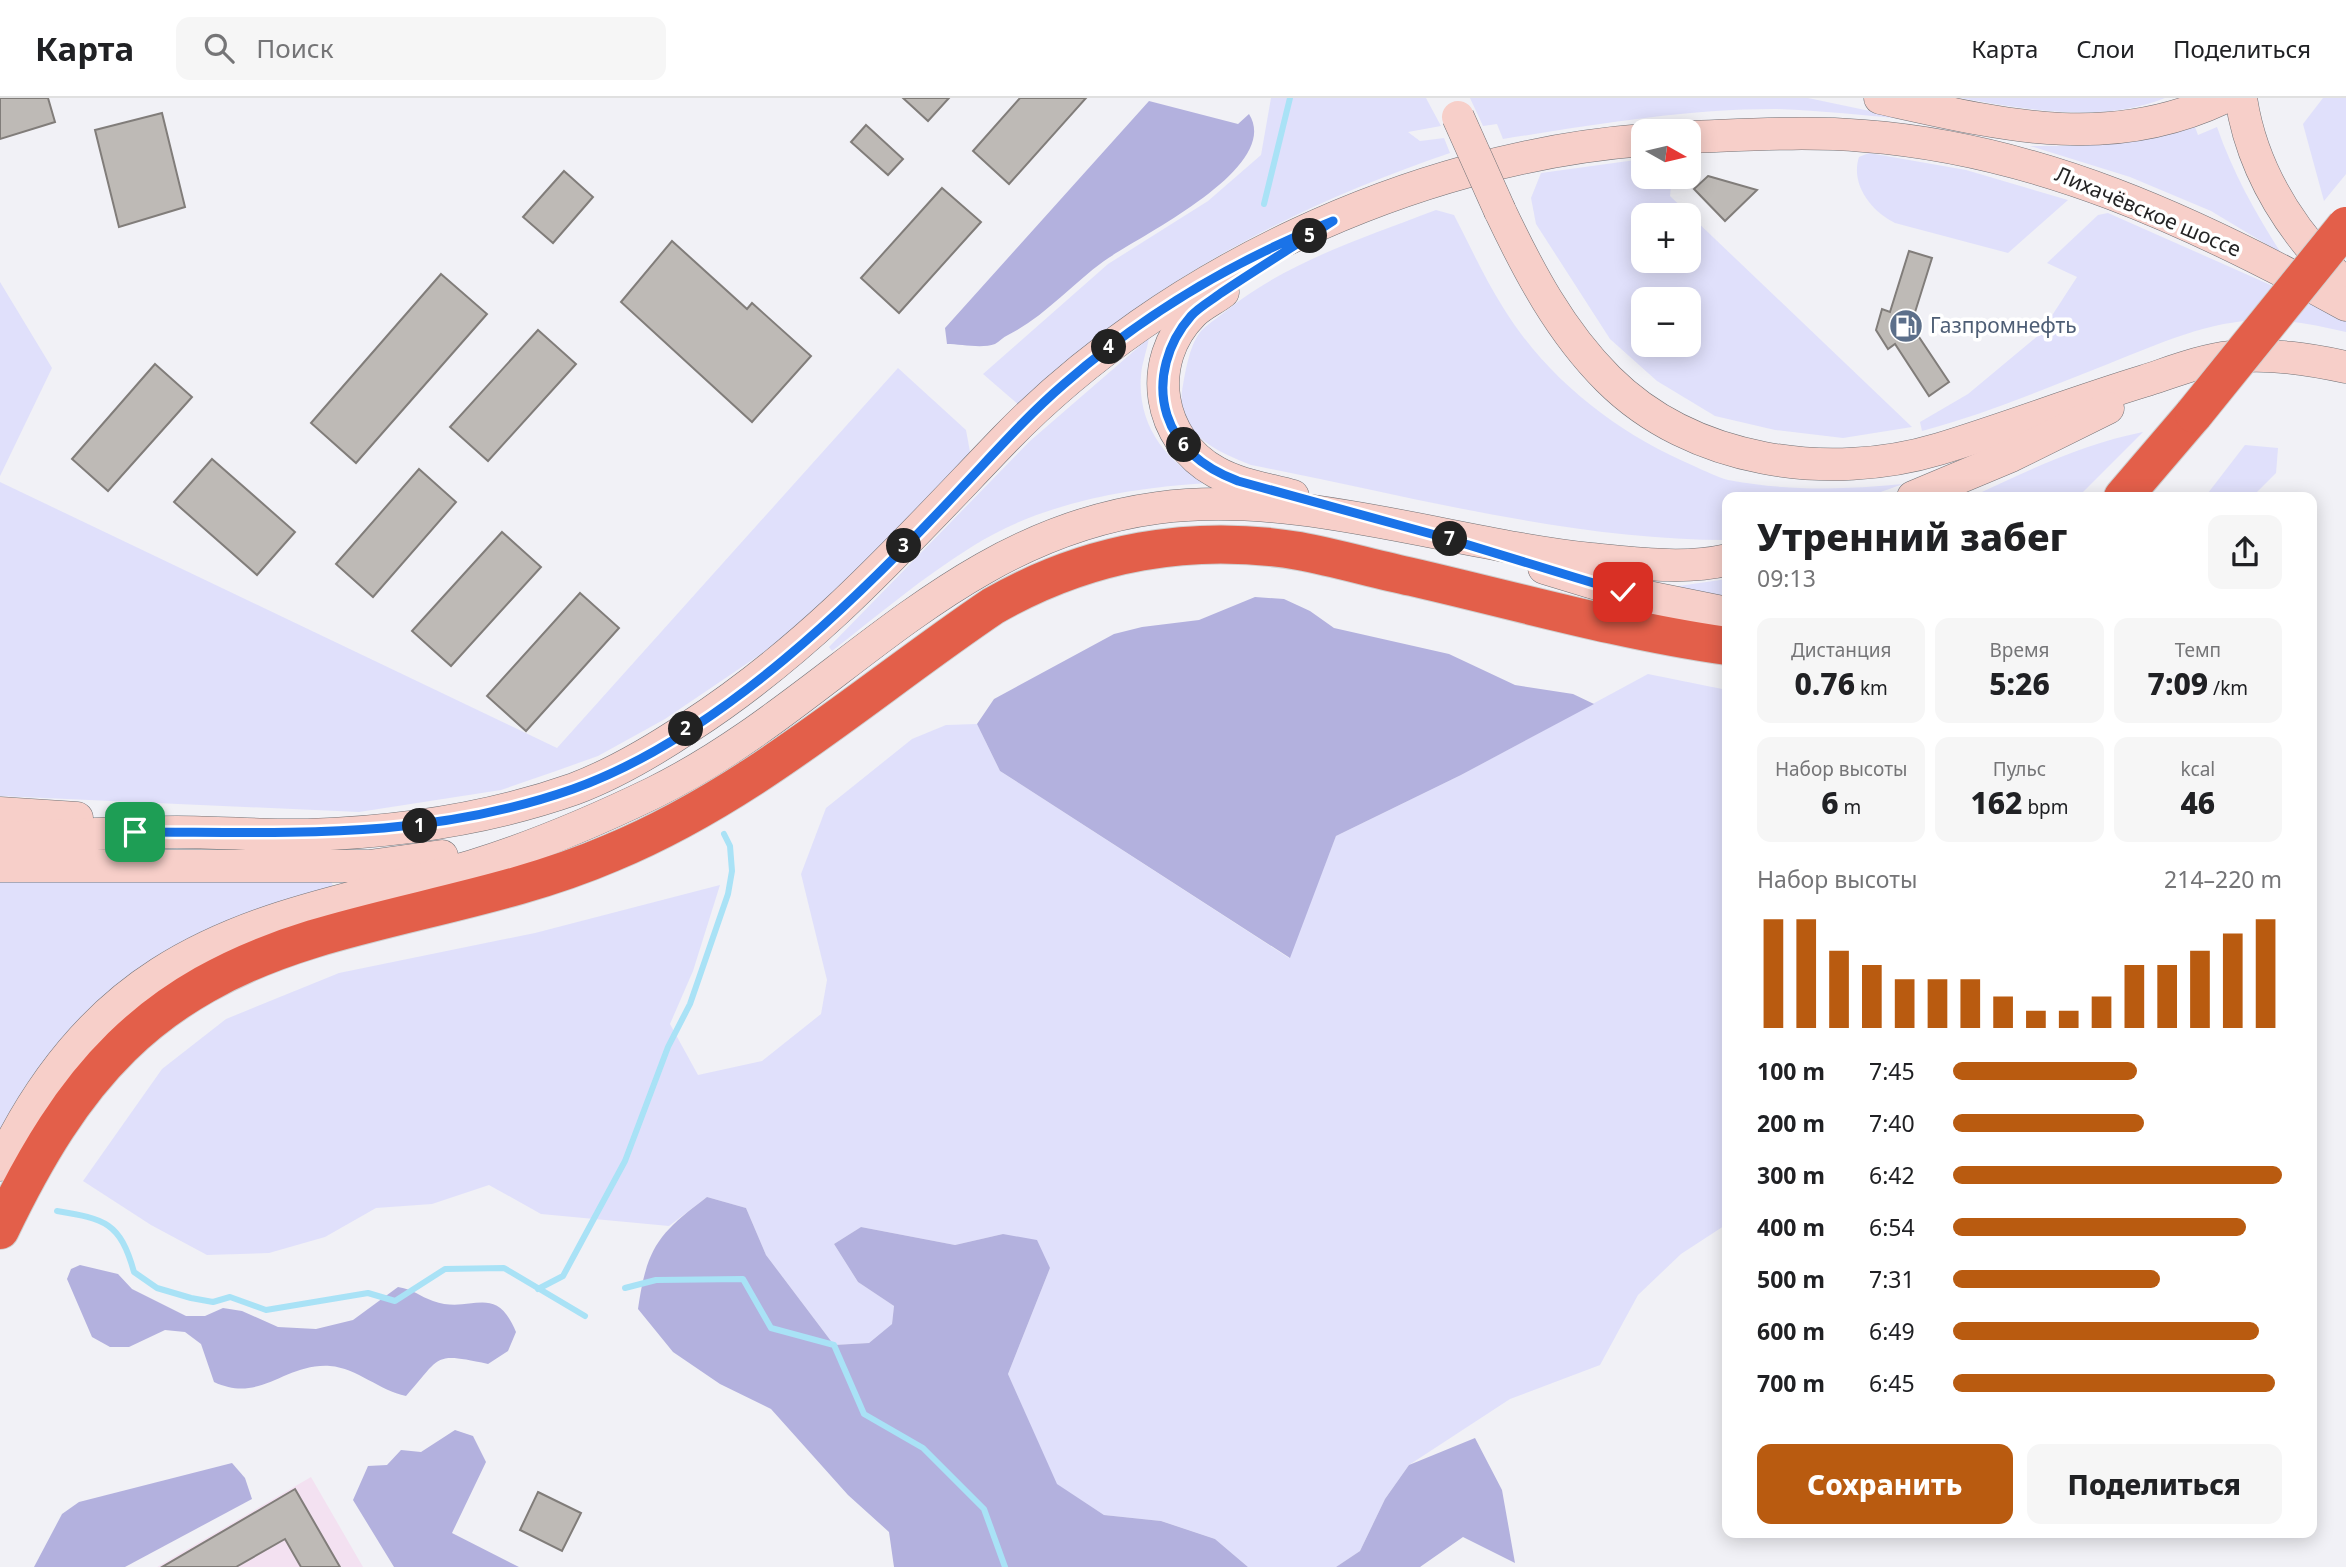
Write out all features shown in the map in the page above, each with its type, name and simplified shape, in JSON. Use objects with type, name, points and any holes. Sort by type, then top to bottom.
[{"type":"highway","points":[[2125,491],[2194,414],[2346,226]]},
{"type":"highway","points":[[0,1230],[32,1167],[73,1101],[106,1060],[144,1024],[210,980],[257,958],[314,939],[554,874],[611,854],[669,827],[730,794],[771,767],[993,606],[1026,587],[1070,570],[1115,556],[1164,547],[1212,544],[1272,548],[1339,559],[1722,645]]},
{"type":"main road","points":[[1880,98],[1969,118],[2059,130],[2132,127],[2212,103]]},
{"type":"main road","points":[[2241,98],[2245,123],[2260,164],[2285,214],[2317,256],[2346,285]]},
{"type":"main road","points":[[1453,107],[1500,211],[1549,305],[1578,345],[1609,380],[1636,402],[1696,437],[1778,461],[1855,464],[1913,455],[2193,365],[2229,357],[2270,356],[2346,366]]},
{"type":"main road","name":"Лихачёвское шоссе","points":[[1701,137],[1864,136],[1966,150],[2034,166],[2115,193],[2258,257],[2346,305]]},
{"type":"main road","points":[[0,838],[207,832],[316,834],[452,822],[574,788],[628,764],[728,702],[800,646],[867,583],[1006,438],[1064,384],[1121,338],[1229,267],[1271,246],[1451,176],[1512,160],[1631,142]]},
{"type":"main road","points":[[1333,221],[1193,314],[1175,338],[1162,380],[1164,406],[1171,428],[1187,450],[1217,473],[1623,592],[1722,612]]},
{"type":"main road","points":[[1925,492],[2011,456],[2193,365]]},
{"type":"main road","points":[[0,866],[369,866],[486,848],[572,827],[609,814],[709,762],[764,726],[944,591],[1037,540],[1070,527],[1160,507],[1264,507],[1370,519]]},
{"type":"main road","points":[[1439,536],[1562,556],[1635,563],[1680,564],[1722,560]]},
{"type":"main road","points":[[0,813],[77,817],[207,832]]},
{"type":"main road","points":[[0,1165],[44,1085],[76,1045],[115,1007],[158,975],[205,947],[314,905],[411,882],[527,849],[572,827]]},
{"type":"shaded area","points":[[1271,98],[1426,98],[1441,126],[1408,132],[1420,141],[1444,138],[1450,153],[1356,188],[1265,230],[1221,254],[1136,308],[1096,338],[1020,406],[983,374],[1108,264],[1208,201],[1261,155]]},
{"type":"shaded area","points":[[1470,98],[1808,98],[1908,119],[1775,109],[1741,110],[1631,119],[1503,139],[1497,124],[1483,126]]},
{"type":"shaded area","points":[[1959,98],[2165,98],[2115,111],[2062,112]]},
{"type":"shaded area","points":[[2323,98],[2346,98],[2346,174],[2324,201],[2303,124]]},
{"type":"shaded area","points":[[1149,101],[1238,124],[1249,114],[1254,135],[1246,156],[1227,178],[1202,198],[1104,261],[1021,328],[990,345],[947,344],[945,328]]},
{"type":"shaded area","points":[[2195,127],[2198,135],[2217,127],[2245,192],[2281,253],[2211,211],[2130,177],[2030,146],[2134,141]]},
{"type":"shaded area","points":[[1869,153],[1966,170],[2068,200],[2008,253],[1895,223],[1886,218],[1871,205],[1860,187],[1857,167],[1859,157]]},
{"type":"shaded area","points":[[1631,161],[1631,189],[1671,189],[1670,196],[1677,203],[1631,203],[1631,273],[1701,273],[1701,226],[1912,427],[1843,438],[1775,430],[1715,416],[1657,381],[1610,339],[1536,224],[1531,198],[1541,173]]},
{"type":"shaded area","points":[[1436,210],[1454,215],[1497,298],[1522,335],[1563,381],[1612,421],[1638,438],[1711,474],[1728,480],[1772,486],[1815,488],[1903,484],[1881,492],[1722,492],[1722,540],[1668,538],[1608,533],[1488,514],[1251,465],[1211,446],[1191,427],[1184,415],[1182,401],[1189,356],[1198,335],[1251,293],[1301,264]]},
{"type":"shaded area","points":[[2108,213],[2325,309],[2346,321],[2346,332],[2277,320],[2246,321],[2206,328],[1993,409],[1922,431],[1920,422],[1968,394],[2040,334],[2077,277],[2047,263],[2098,215]]},
{"type":"shaded area","points":[[0,282],[52,368],[0,476]]},
{"type":"shaded area","points":[[1149,338],[1142,370],[1141,393],[1149,425],[1157,440],[1178,464],[1207,483],[1146,489],[1086,500],[1056,508],[999,531],[954,558],[832,651],[829,647],[1030,441]]},
{"type":"shaded area","points":[[898,368],[966,430],[971,457],[869,563],[786,637],[665,719],[598,756],[501,790],[359,812],[0,796],[0,482],[557,748]]},
{"type":"shaded area","points":[[2143,432],[2083,492],[1982,492],[2034,468],[2120,437]]},
{"type":"shaded area","points":[[2245,445],[2278,448],[2276,473],[2257,492],[2209,492]]},
{"type":"shaded area","points":[[1722,580],[1722,599],[1658,589]]},
{"type":"shaded area","points":[[1255,597],[1284,599],[1310,611],[1334,628],[1449,654],[1515,685],[1573,694],[1594,704],[1461,775],[1336,836],[1290,958],[1000,771],[977,724],[994,699],[1114,634],[1142,627],[1199,620]]},
{"type":"shaded area","points":[[1648,674],[1722,689],[1722,1227],[1681,1254],[1638,1295],[1600,1365],[1510,1399],[1409,1465],[1385,1499],[1360,1551],[1336,1567],[1248,1567],[1215,1539],[1161,1521],[1104,1515],[1056,1484],[1008,1374],[1050,1268],[1003,1234],[955,1245],[861,1227],[834,1244],[858,1282],[894,1306],[892,1324],[869,1343],[834,1345],[766,1255],[746,1208],[707,1197],[669,1226],[541,1214],[489,1185],[432,1204],[376,1208],[325,1237],[269,1253],[207,1255],[151,1225],[83,1181],[162,1069],[226,1019],[339,973],[535,933],[720,885],[693,971],[670,1024],[698,1075],[762,1061],[821,1014],[827,980],[801,874],[826,808],[912,739],[946,725],[977,724],[1000,771],[1289,958],[1336,836],[1461,775]]},
{"type":"shaded area","points":[[0,879],[331,881],[333,886],[245,915],[205,933],[130,978],[95,1006],[63,1038],[28,1082],[0,1130]]},
{"type":"shaded area","points":[[707,1197],[746,1208],[766,1255],[834,1345],[869,1343],[892,1324],[894,1306],[858,1282],[834,1244],[861,1227],[955,1245],[1003,1234],[1037,1240],[1050,1268],[1008,1374],[1057,1484],[1104,1515],[1161,1521],[1215,1539],[1248,1567],[894,1567],[889,1532],[848,1495],[771,1409],[720,1384],[673,1352],[638,1309],[646,1271],[658,1244],[677,1221]]},
{"type":"shaded area","points":[[80,1265],[118,1274],[132,1289],[186,1316],[205,1316],[223,1308],[242,1311],[278,1327],[316,1329],[353,1320],[398,1287],[447,1304],[491,1303],[508,1317],[516,1332],[508,1351],[488,1364],[457,1358],[440,1360],[406,1396],[350,1371],[330,1366],[299,1370],[259,1386],[231,1388],[214,1382],[201,1344],[185,1332],[165,1330],[129,1347],[110,1347],[92,1337],[67,1279],[71,1269]]},
{"type":"shaded area","points":[[455,1430],[473,1436],[486,1462],[452,1533],[519,1567],[394,1567],[353,1500],[368,1466],[387,1465],[401,1450],[421,1452]]},
{"type":"shaded area","points":[[1475,1438],[1502,1490],[1515,1563],[1463,1537],[1420,1567],[1336,1567],[1360,1551],[1385,1499],[1409,1465]]},
{"type":"shaded area","points":[[232,1463],[245,1478],[252,1499],[125,1567],[34,1567],[62,1514],[79,1502]]},
{"type":"shaded area","points":[[311,1477],[363,1567],[157,1567]]},
{"type":"building","points":[[0,98],[48,98],[55,122],[0,139]]},
{"type":"building","points":[[903,98],[949,98],[928,121]]},
{"type":"building","points":[[1020,98],[1086,98],[1009,184],[973,151]]},
{"type":"building","points":[[162,113],[185,207],[119,227],[95,130]]},
{"type":"building","points":[[866,125],[903,159],[888,175],[851,142]]},
{"type":"building","points":[[564,171],[593,197],[553,243],[523,217]]},
{"type":"building","points":[[1708,176],[1757,190],[1725,221],[1694,189],[1701,189],[1701,182]]},
{"type":"building","points":[[942,188],[981,222],[899,313],[861,278]]},
{"type":"building","points":[[672,241],[747,309],[752,303],[811,356],[752,422],[621,302]]},
{"type":"building","points":[[1909,251],[1932,258],[1911,325],[1949,382],[1929,396],[1895,344],[1888,349],[1876,330],[1882,309],[1890,312]]},
{"type":"building","points":[[441,274],[487,314],[356,463],[311,423]]},
{"type":"building","points":[[538,330],[576,364],[488,461],[450,427]]},
{"type":"building","points":[[155,364],[192,397],[108,491],[72,459]]},
{"type":"building","points":[[212,459],[295,532],[257,575],[174,502]]},
{"type":"building","points":[[419,469],[456,502],[373,597],[336,564]]},
{"type":"building","points":[[502,532],[541,567],[451,666],[412,631]]},
{"type":"building","points":[[580,593],[619,628],[526,731],[487,696]]},
{"type":"building","points":[[295,1489],[340,1567],[301,1567],[285,1539],[236,1567],[162,1567]]},
{"type":"building","points":[[538,1492],[581,1513],[562,1551],[520,1530]]},
{"type":"waterway","points":[[1264,204],[1290,98]]},
{"type":"waterway","points":[[538,1289],[563,1276],[625,1161],[668,1047],[690,1004],[728,894],[732,871],[730,846],[724,834]]},
{"type":"waterway","points":[[57,1211],[87,1217],[108,1226],[123,1242],[134,1272],[157,1288],[191,1298],[213,1302],[230,1297],[266,1310],[368,1293],[395,1301],[445,1269],[504,1268],[585,1316]]},
{"type":"waterway","points":[[625,1288],[656,1280],[743,1279],[771,1328],[834,1345],[864,1414],[923,1448],[984,1509],[1005,1567]]},
{"type":"place","name":"Газпромнефть","points":[[1906,326]]},
{"type":"route","points":[[135,832],[304,835],[368,832],[452,822],[574,788],[628,764],[728,702],[800,646],[857,593],[964,485],[1006,438],[1064,384],[1121,338],[1229,267],[1271,246],[1333,221],[1193,314],[1175,338],[1162,380],[1164,406],[1171,428],[1187,450],[1217,473],[1238,481],[1439,536],[1623,592]]}]
